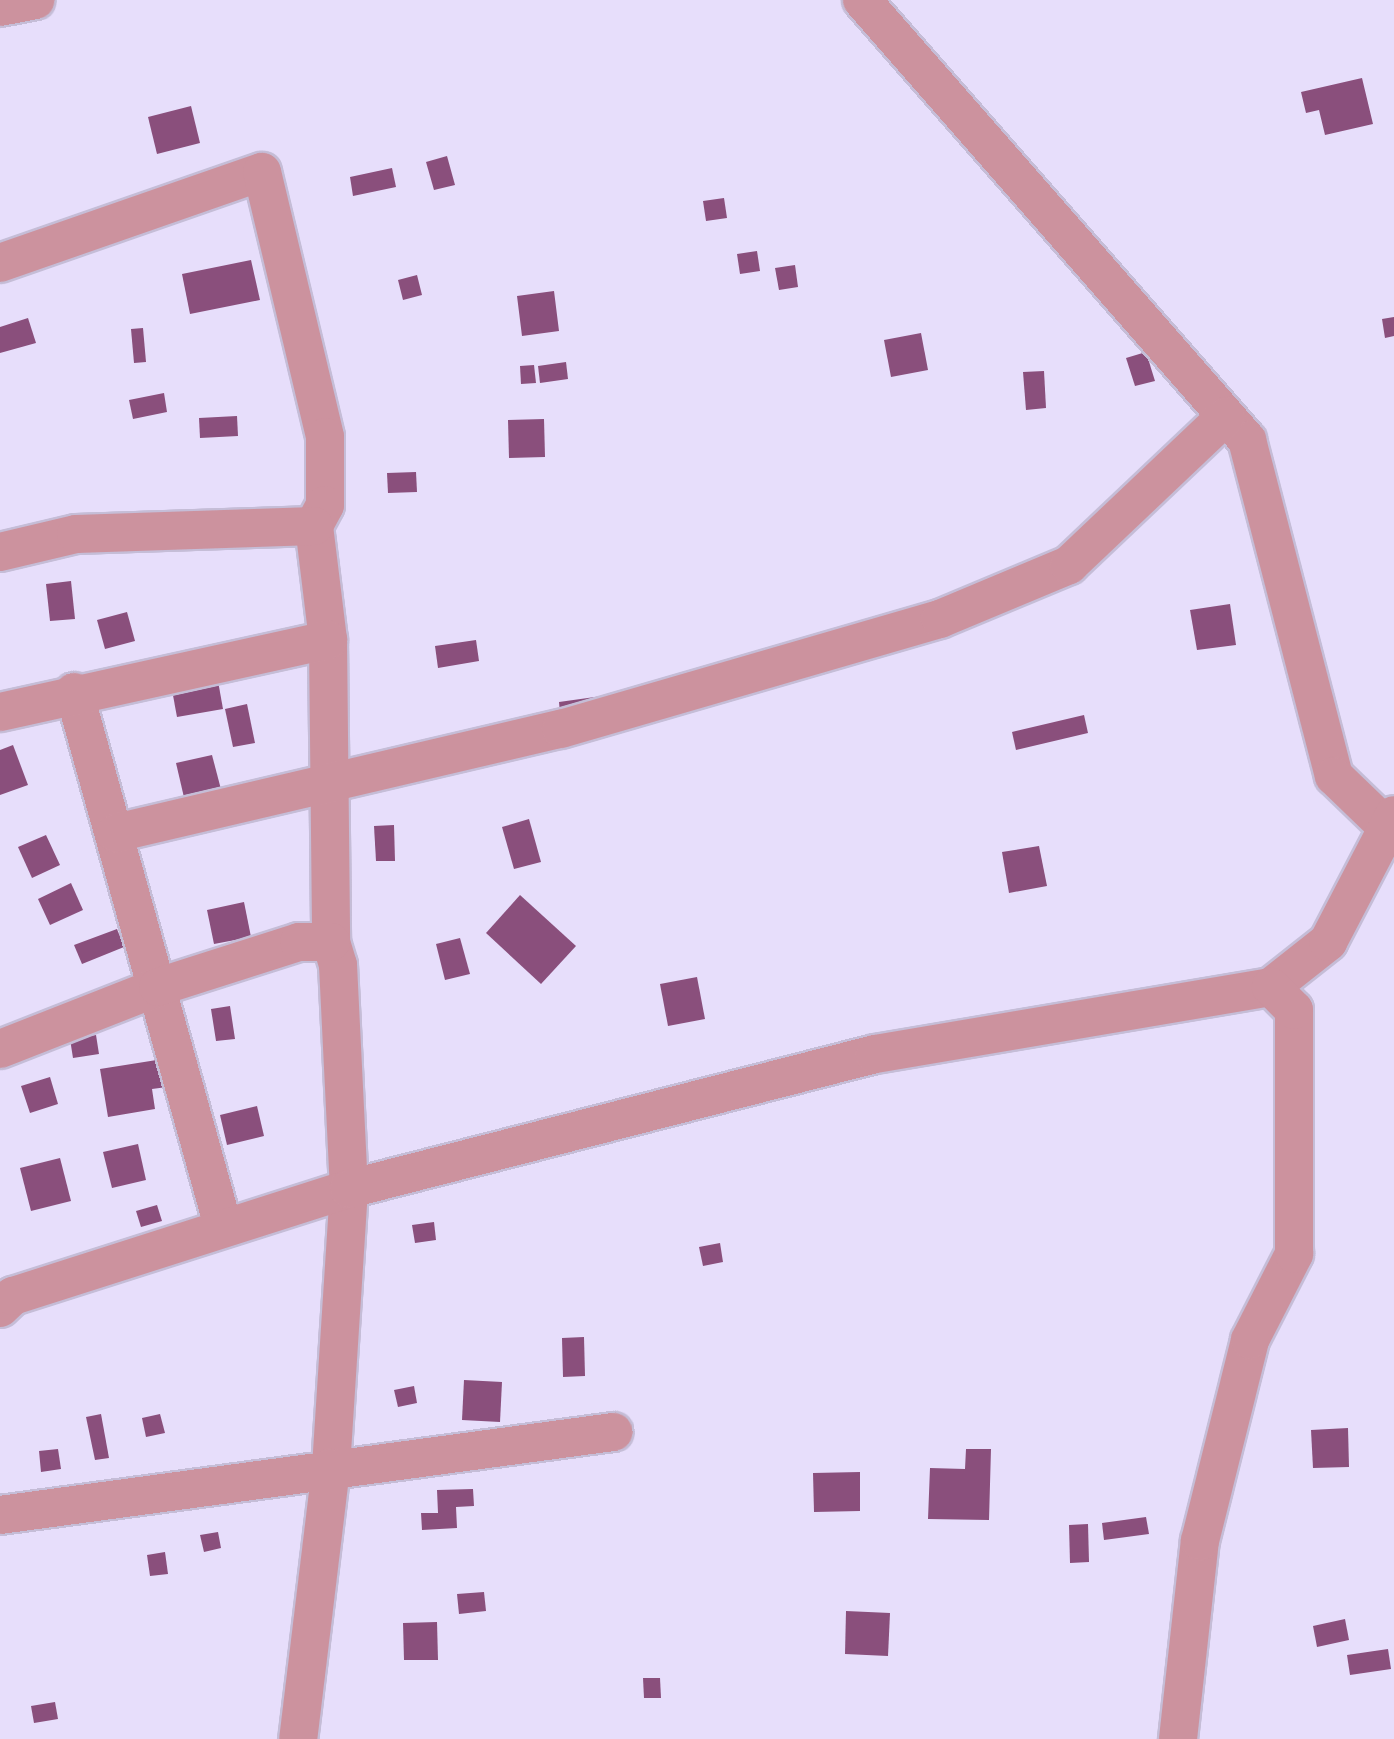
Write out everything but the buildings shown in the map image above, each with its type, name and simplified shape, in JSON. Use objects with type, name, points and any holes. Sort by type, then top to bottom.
[{"type":"street","points":[[0,7],[35,0]]},
{"type":"street","points":[[0,1308],[13,1296],[223,1226],[349,1189],[875,1054],[1270,987],[1328,942],[1392,825],[1334,776],[1247,440],[862,0]]},
{"type":"street","points":[[0,263],[262,172],[325,437],[325,505],[314,526],[328,640],[333,778],[331,942],[338,965],[349,1189],[331,1468],[298,1739]]},
{"type":"street","points":[[116,833],[333,778],[561,729],[940,619],[1069,565],[1226,416]]},
{"type":"street","points":[[0,552],[76,534],[314,526]]},
{"type":"street","points":[[0,712],[74,692],[328,640]]},
{"type":"street","points":[[74,692],[116,833],[223,1226]]},
{"type":"street","points":[[0,1049],[158,987],[299,942],[331,942]]},
{"type":"street","points":[[1178,1739],[1200,1541],[1250,1340],[1294,1254],[1294,1010],[1270,987]]},
{"type":"street","points":[[0,1515],[331,1468],[613,1432]]}]
